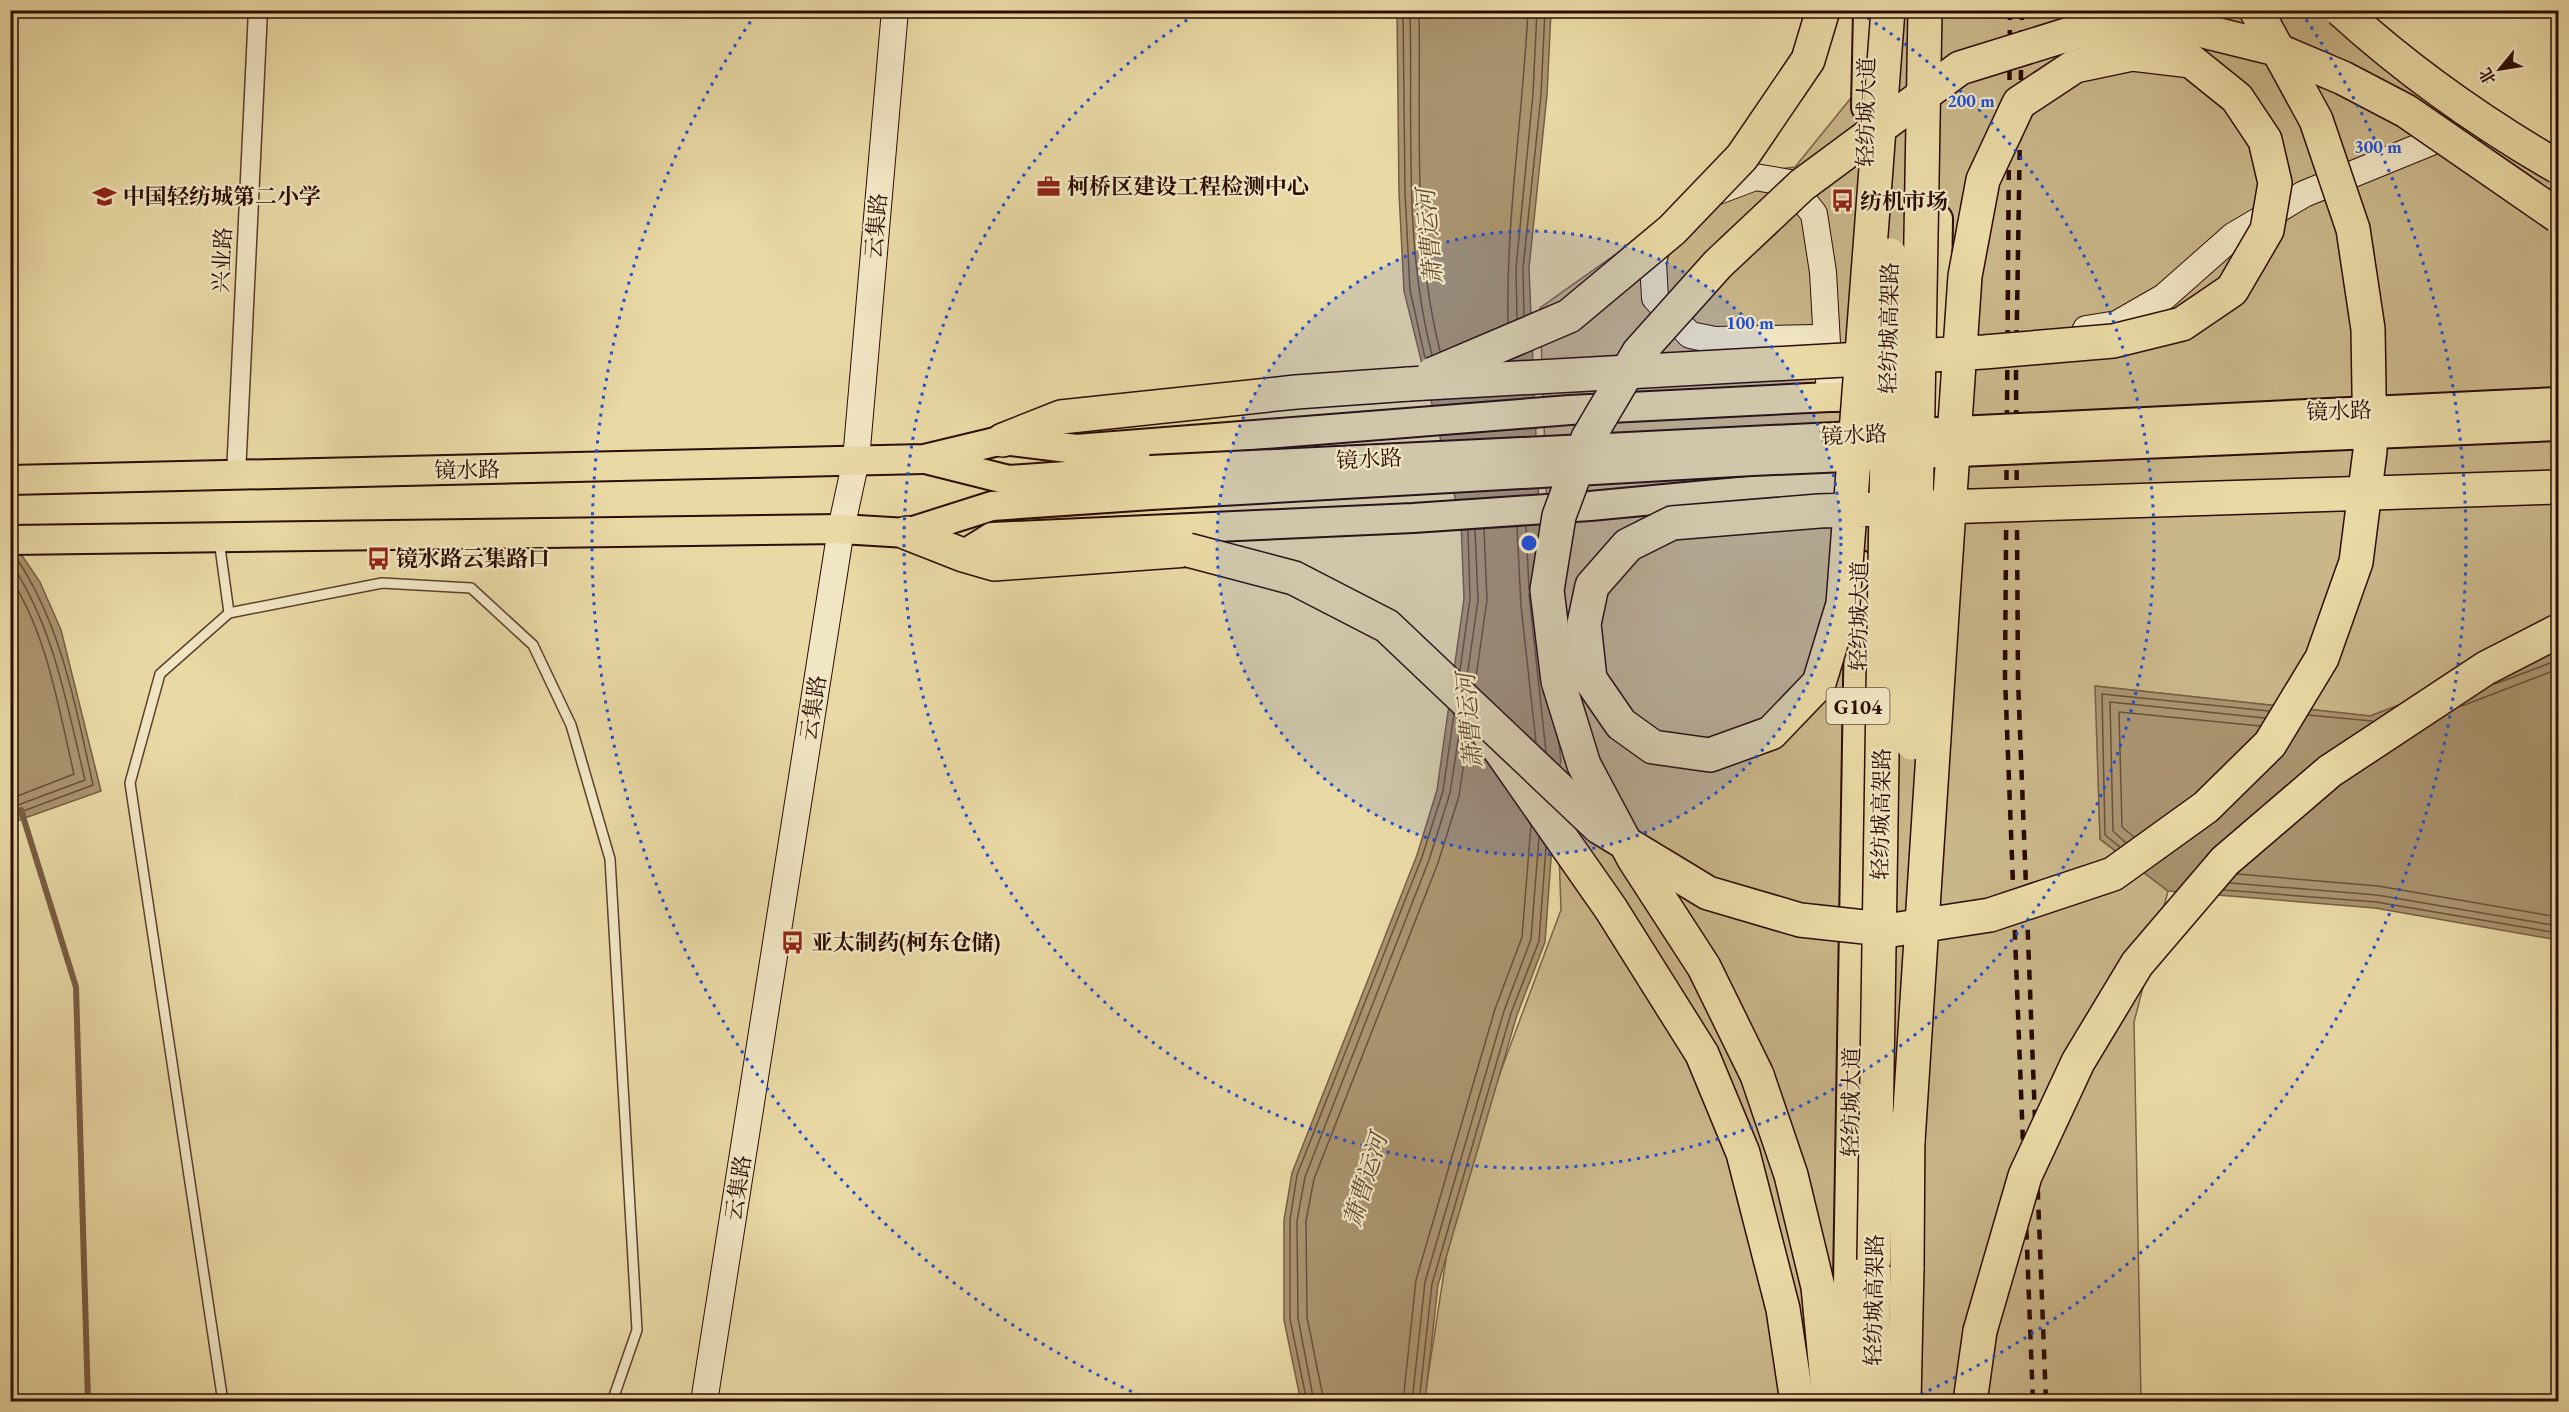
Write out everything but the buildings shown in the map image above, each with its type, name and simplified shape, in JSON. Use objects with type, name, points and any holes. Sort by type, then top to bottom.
[{"type":"highway","points":[[1409,384],[1569,316],[1672,230],[1749,147],[1808,60],[1823,10]]},
{"type":"highway","points":[[1888,10],[1850,509],[1850,520],[1843,604],[1819,683],[1771,733],[1710,755],[1653,747],[1637,736],[1622,724],[1590,679],[1584,624],[1592,586],[1620,553],[1628,545],[1672,523],[1820,511],[1843,510],[1855,510],[1891,508],[2559,487]]},
{"type":"highway","name":"轻纺城高架路","points":[[1872,1401],[1894,10]]},
{"type":"highway","name":"轻纺城高架路","points":[[1904,1401],[1925,10]]},
{"type":"highway","points":[[907,533],[963,555],[994,564],[1188,550],[1294,578],[1387,626],[1599,827],[1708,893],[1800,920],[1893,930],[1990,915],[2113,874],[2206,807],[2270,744],[2322,658],[2356,562],[2370,451],[2368,329],[2353,229],[2316,120],[2256,10]]},
{"type":"highway","points":[[2341,10],[2390,55],[2498,132],[2559,166]]},
{"type":"highway","points":[[1829,1401],[1818,1287],[1791,1175],[1757,1075],[1704,968],[1634,859],[1584,765],[1558,681],[1547,590],[1559,516],[1588,438],[1639,352],[1718,264],[1802,185],[1950,75],[1960,68],[2076,32],[2191,28],[2272,48],[2343,78],[2406,111],[2559,216]]},
{"type":"highway","points":[[1003,440],[1061,417],[1296,392],[1409,384],[1949,354],[1961,354],[2113,341],[2182,324],[2232,290],[2267,230],[2275,183],[2265,140],[2237,98],[2191,61],[2132,54],[2076,66],[2019,103],[1983,180],[1965,276],[1962,312],[1961,336],[1960,348],[1959,360],[1958,372],[1952,455],[1941,622],[1908,1141]]},
{"type":"highway","points":[[1970,1401],[1980,1332],[2025,1176],[2078,1062],[2137,964],[2224,861],[2330,771],[2486,668],[2559,631]]},
{"type":"highway","points":[[1469,704],[1611,909],[1702,1054],[1743,1153],[1783,1309],[1797,1401]]},
{"type":"main road","name":"轻纺城大道","points":[[1846,1401],[1868,10]]},
{"type":"main road","points":[[1918,1401],[1941,10]]},
{"type":"main road","points":[[924,459],[1003,440],[1076,449],[1570,410],[1830,397],[1935,396]]},
{"type":"main road","name":"镜水路","points":[[1150,482],[2559,402]]},
{"type":"main road","points":[[924,459],[1009,480],[1150,482],[1752,461],[2559,426]]},
{"type":"main road","name":"镜水路","points":[[10,480],[924,459]]},
{"type":"main road","points":[[963,555],[992,537],[1413,518],[1590,506],[1862,479],[1934,479]]},
{"type":"main road","points":[[10,540],[841,529],[907,533],[993,506],[1150,482]]},
{"type":"street","name":"兴业路","points":[[236,475],[258,10]]},
{"type":"street","name":"云集路","points":[[704,1401],[841,529],[856,460],[895,10]]},
{"type":"street","points":[[2041,335],[2117,324],[2164,297],[2233,236],[2304,194],[2468,127],[2505,126],[2559,150]]},
{"type":"street","points":[[1815,338],[1715,340],[1690,335],[1656,298],[1653,262],[1663,226],[1713,191],[1744,180],[1755,177],[1790,183],[1814,214],[1823,272],[1830,397]]},
{"type":"lane","points":[[219,537],[229,613]]},
{"type":"lane","points":[[223,1401],[130,783],[160,674],[229,613],[382,583],[471,588],[533,645],[571,725],[610,859],[637,1330],[612,1401]]},
{"type":"shaded area","points":[[1863,11],[2331,11],[2558,166],[2558,645],[2370,716],[2096,686],[2100,839],[2168,891],[2134,1022],[2141,1401],[1424,1402],[1457,1188],[1561,910],[1540,308],[1616,254],[1710,177],[1795,167],[1859,88]]},
{"type":"water","name":"萧曹运河","points":[[1397,11],[1551,11],[1547,95],[1529,268],[1543,604],[1561,761],[1557,776],[1545,942],[1517,1015],[1438,1285],[1425,1401],[1301,1402],[1284,1320],[1284,1220],[1292,1173],[1417,855],[1437,790],[1464,599],[1461,522],[1404,291],[1399,193]]},
{"type":"water","points":[[10,538],[40,582],[61,630],[101,791],[11,823]]},
{"type":"water","points":[[2558,645],[2558,940],[2375,908],[2168,891],[2100,839],[2095,686],[2370,716]]},
{"type":"waterway","points":[[21,810],[76,987],[88,1402]]},
{"type":"tunnel","points":[[1815,338],[1882,337]]},
{"type":"railway","points":[[2010,10],[2005,677],[2033,1402]]},
{"type":"railway","points":[[2022,10],[2016,375],[2018,680],[2046,1402]]},
{"type":"place","name":"柯桥区建设工程检测中心","points":[[1049,186]]},
{"type":"place","name":"中国轻纺城第二小学","points":[[105,196]]},
{"type":"place","name":"纺机市场","points":[[1842,201]]},
{"type":"place","name":"镜水路云集路口","points":[[378,558]]},
{"type":"place","name":"亚太制药(柯东仓储)","points":[[793,942]]}]
